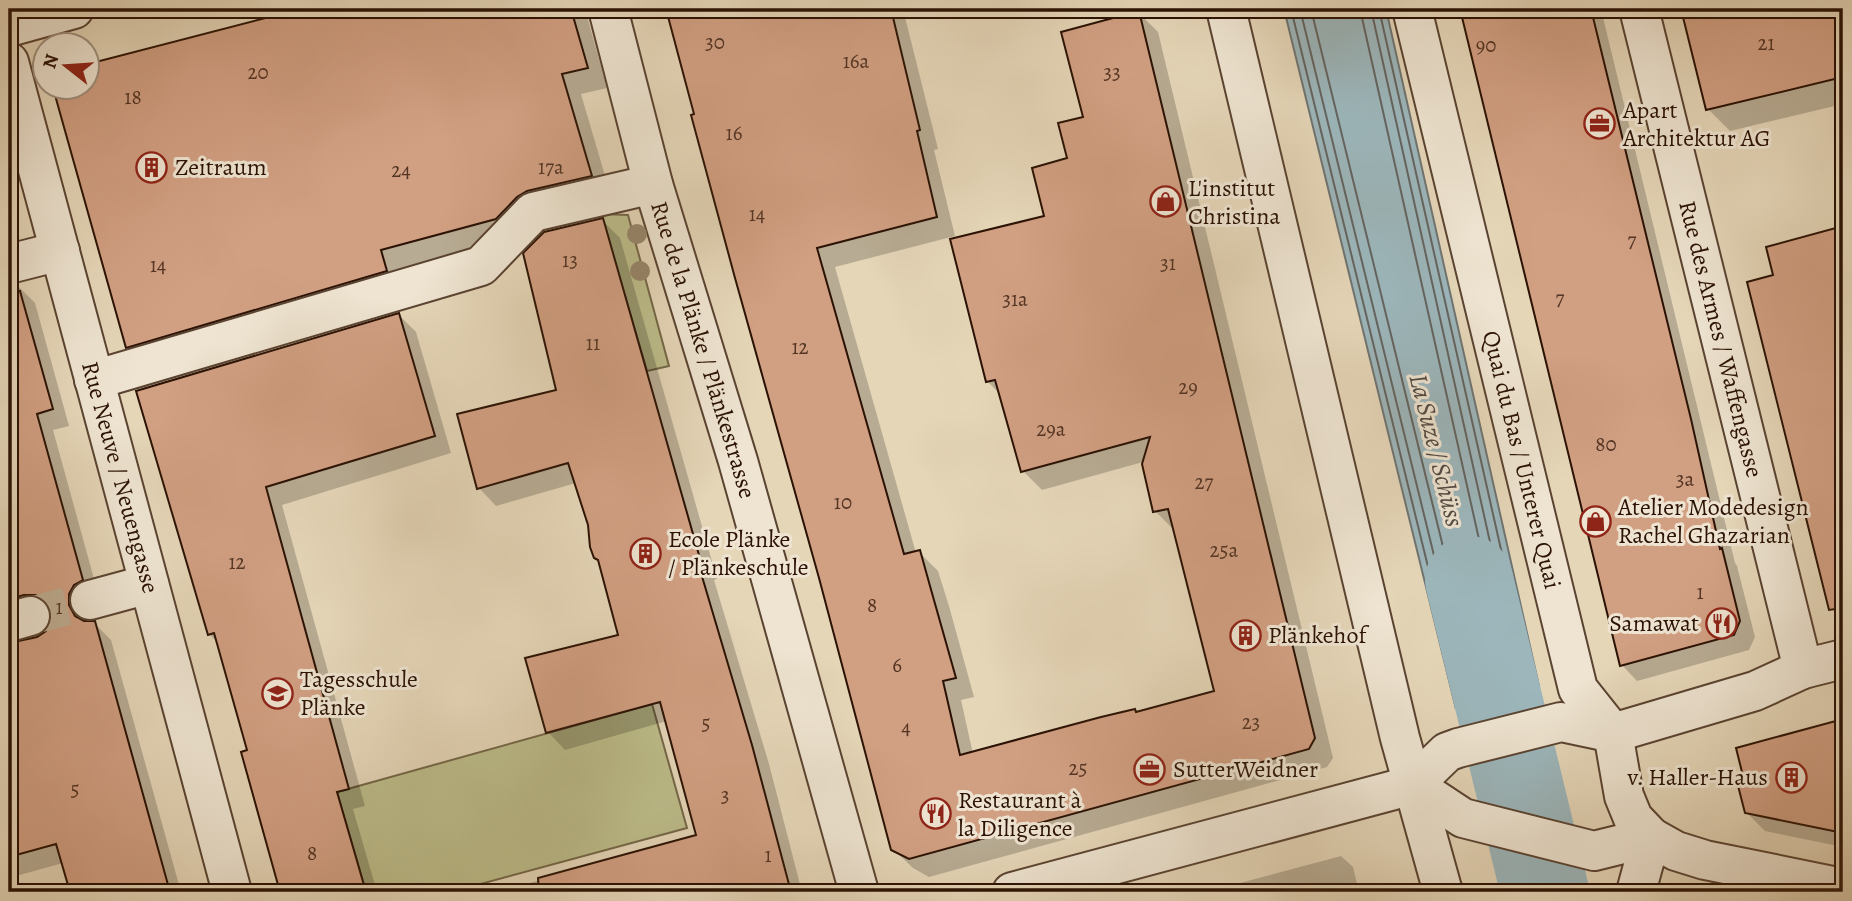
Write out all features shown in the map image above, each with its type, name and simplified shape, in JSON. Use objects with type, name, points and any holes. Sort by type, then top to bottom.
[{"type":"street","points":[[9,27],[74,9]]},
{"type":"street","name":"Rue de la Plänke / Plänkestrasse","points":[[608,9],[653,184],[738,461],[859,892]]},
{"type":"street","points":[[1226,9],[1413,785],[1443,892]]},
{"type":"street","name":"Quai du Bas / Unterer Quai","points":[[1412,9],[1578,689],[1613,733],[1624,796],[1633,818],[1651,836]]},
{"type":"street","name":"Rue des Armes / Waffengasse","points":[[1639,9],[1803,669]]},
{"type":"street","name":"Rue Neuve / Neuengasse","points":[[9,62],[232,892]]},
{"type":"street","points":[[94,380],[481,266],[533,212],[653,184]]},
{"type":"street","points":[[9,264],[60,251]]},
{"type":"street","points":[[90,600],[149,584]]},
{"type":"street","points":[[1012,892],[1413,785],[1447,752],[1458,748],[1562,722],[1613,733],[1755,691],[1803,669],[1843,659]]},
{"type":"street","points":[[1413,785],[1463,818],[1594,851],[1651,836],[1676,851],[1705,860],[1843,888]]},
{"type":"street","points":[[1636,892],[1651,836]]},
{"type":"green space","points":[[601,214],[628,215],[669,366],[647,371]]},
{"type":"green space","points":[[652,704],[687,828],[451,892],[366,892],[337,792]]},
{"type":"water","points":[[1284,9],[1386,9],[1539,686],[1456,709]]},
{"type":"pier","points":[[1542,685],[1540,689],[1456,713],[1452,710]]},
{"type":"building","points":[[300,9],[571,9],[588,68],[562,74],[592,176],[527,191],[517,197],[496,219],[381,250],[387,271],[126,348],[57,102],[102,102],[102,60]]},
{"type":"building","points":[[666,9],[891,9],[920,130],[917,131],[937,217],[817,248],[904,554],[920,550],[956,678],[943,681],[960,755],[1101,717],[1135,709],[1136,712],[1214,691],[1168,509],[1153,512],[1142,464],[1150,437],[1021,472],[995,380],[986,382],[950,239],[1044,216],[1032,168],[1067,158],[1058,123],[1083,117],[1061,32],[1139,11],[1315,738],[1309,749],[909,859],[891,850],[691,115],[694,114]]},
{"type":"building","points":[[1460,9],[1591,9],[1720,549],[1722,548],[1740,621],[1734,635],[1620,666]]},
{"type":"building","points":[[1681,9],[1843,9],[1843,77],[1706,110]]},
{"type":"building","points":[[603,218],[791,892],[539,892],[538,878],[696,835],[660,702],[546,733],[525,658],[618,635],[598,560],[594,558],[590,547],[588,525],[568,463],[477,489],[457,414],[556,390],[523,253],[544,232]]},
{"type":"building","points":[[1843,226],[1843,608],[1829,610],[1747,282],[1773,275],[1766,247]]},
{"type":"building","points":[[20,291],[53,409],[37,414],[83,580],[74,585],[69,594],[69,605],[75,616],[84,621],[95,621],[170,892],[70,892],[56,844],[9,857],[9,643],[37,637],[46,631],[51,621],[51,609],[46,601],[36,595],[9,599],[9,293]]},
{"type":"building","points":[[399,313],[435,436],[266,487],[349,789],[337,792],[366,892],[280,892],[241,752],[247,750],[214,633],[208,635],[136,391]]},
{"type":"building","name":"v. Haller-Haus","points":[[1843,719],[1843,833],[1745,813],[1736,778],[1743,776],[1736,748]]},
{"type":"waterway","name":"La Suze / Schüss","points":[[1469,580],[1545,892]]},
{"type":"tunnel","points":[[30,616],[90,600]]},
{"type":"place","name":"Apart Architektur AG","points":[[1600,124]]},
{"type":"place","name":"Zeitraum","points":[[152,167]]},
{"type":"place","name":"L'institut Christina","points":[[1165,202]]},
{"type":"place","name":"Atelier Modedesign Rachel Ghazarian","points":[[1595,521]]},
{"type":"place","name":"Ecole Plänke / Plänkeschule","points":[[645,553]]},
{"type":"place","name":"Samawat","points":[[1722,623]]},
{"type":"place","name":"Plänkehof","points":[[1245,635]]},
{"type":"place","name":"Tagesschule Plänke","points":[[277,693]]},
{"type":"place","name":"SutterWeidner","points":[[1150,769]]},
{"type":"place","name":"v. Haller-Haus","points":[[1791,777]]},
{"type":"place","name":"Restaurant à la Diligence","points":[[935,814]]}]
